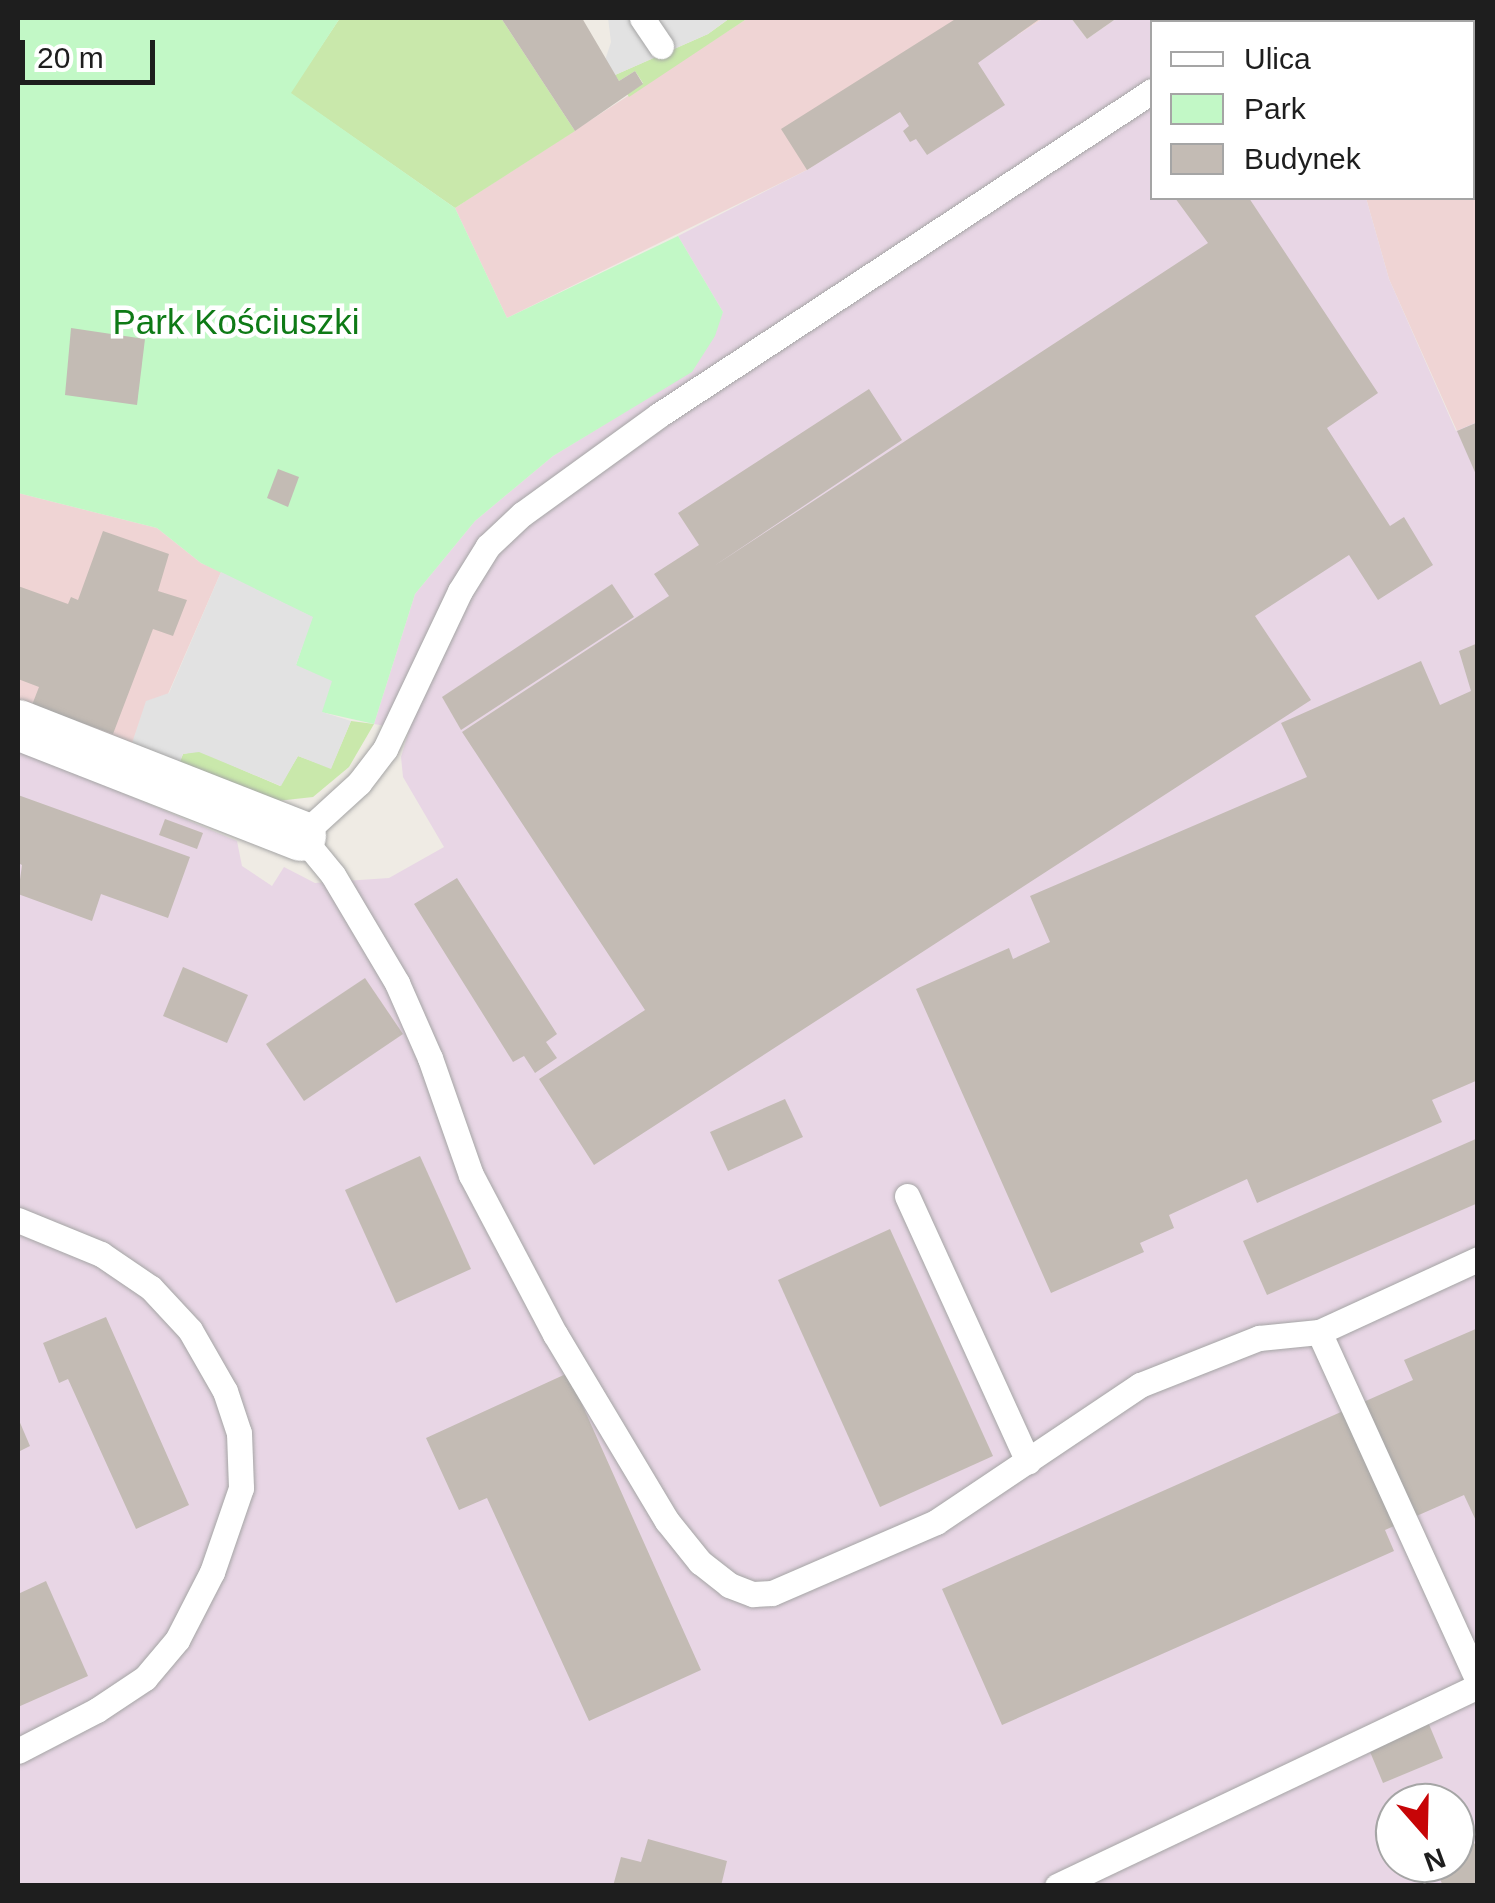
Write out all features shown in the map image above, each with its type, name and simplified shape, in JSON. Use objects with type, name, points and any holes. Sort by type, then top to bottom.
[{"type":"street","points":[[18,725],[301,836]]},
{"type":"lane","points":[[642,18],[661,46]]},
{"type":"lane","points":[[1150,92],[659,415],[522,514],[488,546],[460,592],[385,749],[358,783],[301,836],[333,875],[415,1018],[471,1175],[504,1245],[658,1506],[700,1562],[729,1585],[752,1594],[772,1593],[936,1522],[1140,1385],[1260,1338],[1319,1332],[1478,1259]]},
{"type":"lane","points":[[907,1196],[1028,1462]]},
{"type":"lane","points":[[18,1220],[101,1254],[150,1288],[190,1330],[225,1391],[239,1433],[241,1488],[212,1572],[177,1640],[145,1678],[97,1710],[18,1751]]},
{"type":"lane","points":[[1056,1886],[1478,1684],[1319,1332]]},
{"type":"shaded area","points":[[608,18],[730,18],[708,34],[615,75],[605,60],[611,42]]},
{"type":"shaded area","points":[[748,18],[1044,18],[807,170],[507,318],[455,208]]},
{"type":"shaded area","points":[[1044,18],[1071,18],[1087,39],[1117,18],[1315,18],[1150,20],[1150,200],[1367,200],[1389,279],[1456,431],[1477,422],[1477,1885],[18,1886],[18,749],[237,841],[242,866],[272,886],[284,867],[315,883],[389,878],[444,847],[403,777],[401,757],[409,730],[374,724],[415,594],[475,521],[553,456],[692,371],[723,312],[678,236],[807,170]]},
{"type":"shaded area","points":[[1477,18],[1477,422],[1457,431],[1389,279],[1367,200],[1475,200],[1475,20],[1316,20]]},
{"type":"shaded area","points":[[18,493],[157,528],[201,563],[221,572],[168,694],[129,752],[18,710]]},
{"type":"shaded area","points":[[221,572],[313,617],[296,665],[332,681],[322,712],[351,721],[331,769],[298,756],[281,786],[199,752],[183,754],[177,769],[129,752],[146,701],[169,693]]},
{"type":"green space","name":"Park Kościuszki","points":[[18,18],[340,18],[291,93],[455,208],[507,318],[678,236],[723,312],[715,336],[692,372],[553,456],[475,521],[415,594],[374,724],[321,712],[296,665],[312,617],[201,563],[157,528],[18,493]]},
{"type":"green space","points":[[340,18],[501,18],[575,131],[455,208],[290,93]]},
{"type":"green space","points":[[730,18],[748,18],[629,97],[627,94],[643,83],[635,71],[619,81],[615,75],[708,34]]},
{"type":"green space","points":[[351,721],[374,724],[349,767],[313,797],[268,802],[177,769],[183,754],[199,751],[280,786],[298,756],[331,768]]},
{"type":"building","points":[[501,18],[582,18],[619,81],[635,71],[643,84],[575,131]]},
{"type":"building","points":[[957,18],[1041,18],[978,63],[1005,105],[927,155],[916,139],[910,142],[903,131],[909,126],[900,112],[807,170],[781,129]]},
{"type":"building","points":[[1071,18],[1117,18],[1087,39]]},
{"type":"building","points":[[1176,200],[1250,200],[1378,393],[1327,428],[1390,526],[1404,517],[1433,565],[1378,600],[1349,555],[1255,616],[1311,700],[594,1165],[539,1079],[645,1010],[462,732],[669,596],[654,574],[699,545],[678,513],[869,389],[902,440],[714,566],[1208,243]]},
{"type":"building","points":[[71,328],[145,339],[137,405],[65,395]]},
{"type":"building","points":[[1478,422],[1478,479],[1457,431]]},
{"type":"building","points":[[278,469],[299,477],[288,507],[267,498]]},
{"type":"building","points":[[103,531],[169,554],[158,591],[187,600],[173,636],[153,629],[113,734],[32,705],[39,687],[18,679],[18,586],[68,604],[71,597],[78,600]]},
{"type":"building","points":[[612,584],[634,617],[461,730],[442,697]]},
{"type":"building","points":[[1478,643],[1478,1080],[1432,1100],[1442,1122],[1257,1203],[1247,1179],[1169,1215],[1174,1228],[1140,1243],[1144,1252],[1051,1293],[916,989],[1009,948],[1013,959],[1050,942],[1030,896],[1307,777],[1281,723],[1421,661],[1440,705],[1471,691],[1459,651]]},
{"type":"building","points":[[18,795],[190,857],[168,918],[101,894],[92,921],[18,894],[22,865],[18,863]]},
{"type":"building","points":[[165,819],[203,833],[197,849],[159,835]]},
{"type":"building","points":[[457,878],[557,1034],[546,1042],[557,1058],[535,1073],[524,1056],[513,1062],[414,904]]},
{"type":"building","points":[[183,967],[248,995],[227,1043],[163,1016]]},
{"type":"building","points":[[365,978],[403,1034],[304,1101],[266,1044]]},
{"type":"building","points":[[785,1099],[803,1137],[728,1171],[710,1132]]},
{"type":"building","points":[[1478,1138],[1478,1203],[1267,1295],[1243,1241]]},
{"type":"building","points":[[420,1156],[471,1269],[396,1303],[345,1190]]},
{"type":"building","points":[[890,1229],[993,1456],[880,1507],[778,1280]]},
{"type":"building","points":[[106,1317],[189,1505],[136,1529],[68,1379],[59,1383],[43,1343]]},
{"type":"building","points":[[1478,1328],[1478,1525],[1464,1495],[1385,1530],[1394,1551],[1002,1725],[942,1589],[1413,1380],[1404,1360]]},
{"type":"building","points":[[568,1373],[701,1670],[589,1721],[487,1498],[459,1510],[426,1438]]},
{"type":"building","points":[[18,1418],[30,1446],[18,1452]]},
{"type":"building","points":[[46,1581],[88,1676],[18,1707],[18,1594]]},
{"type":"building","points":[[1428,1722],[1443,1758],[1383,1783],[1368,1747]]},
{"type":"building","points":[[648,1839],[727,1861],[721,1886],[613,1886],[621,1857],[641,1862]]},
{"type":"building","points":[[1478,1842],[1478,1886],[1443,1886],[1442,1883],[1475,1883]]}]
